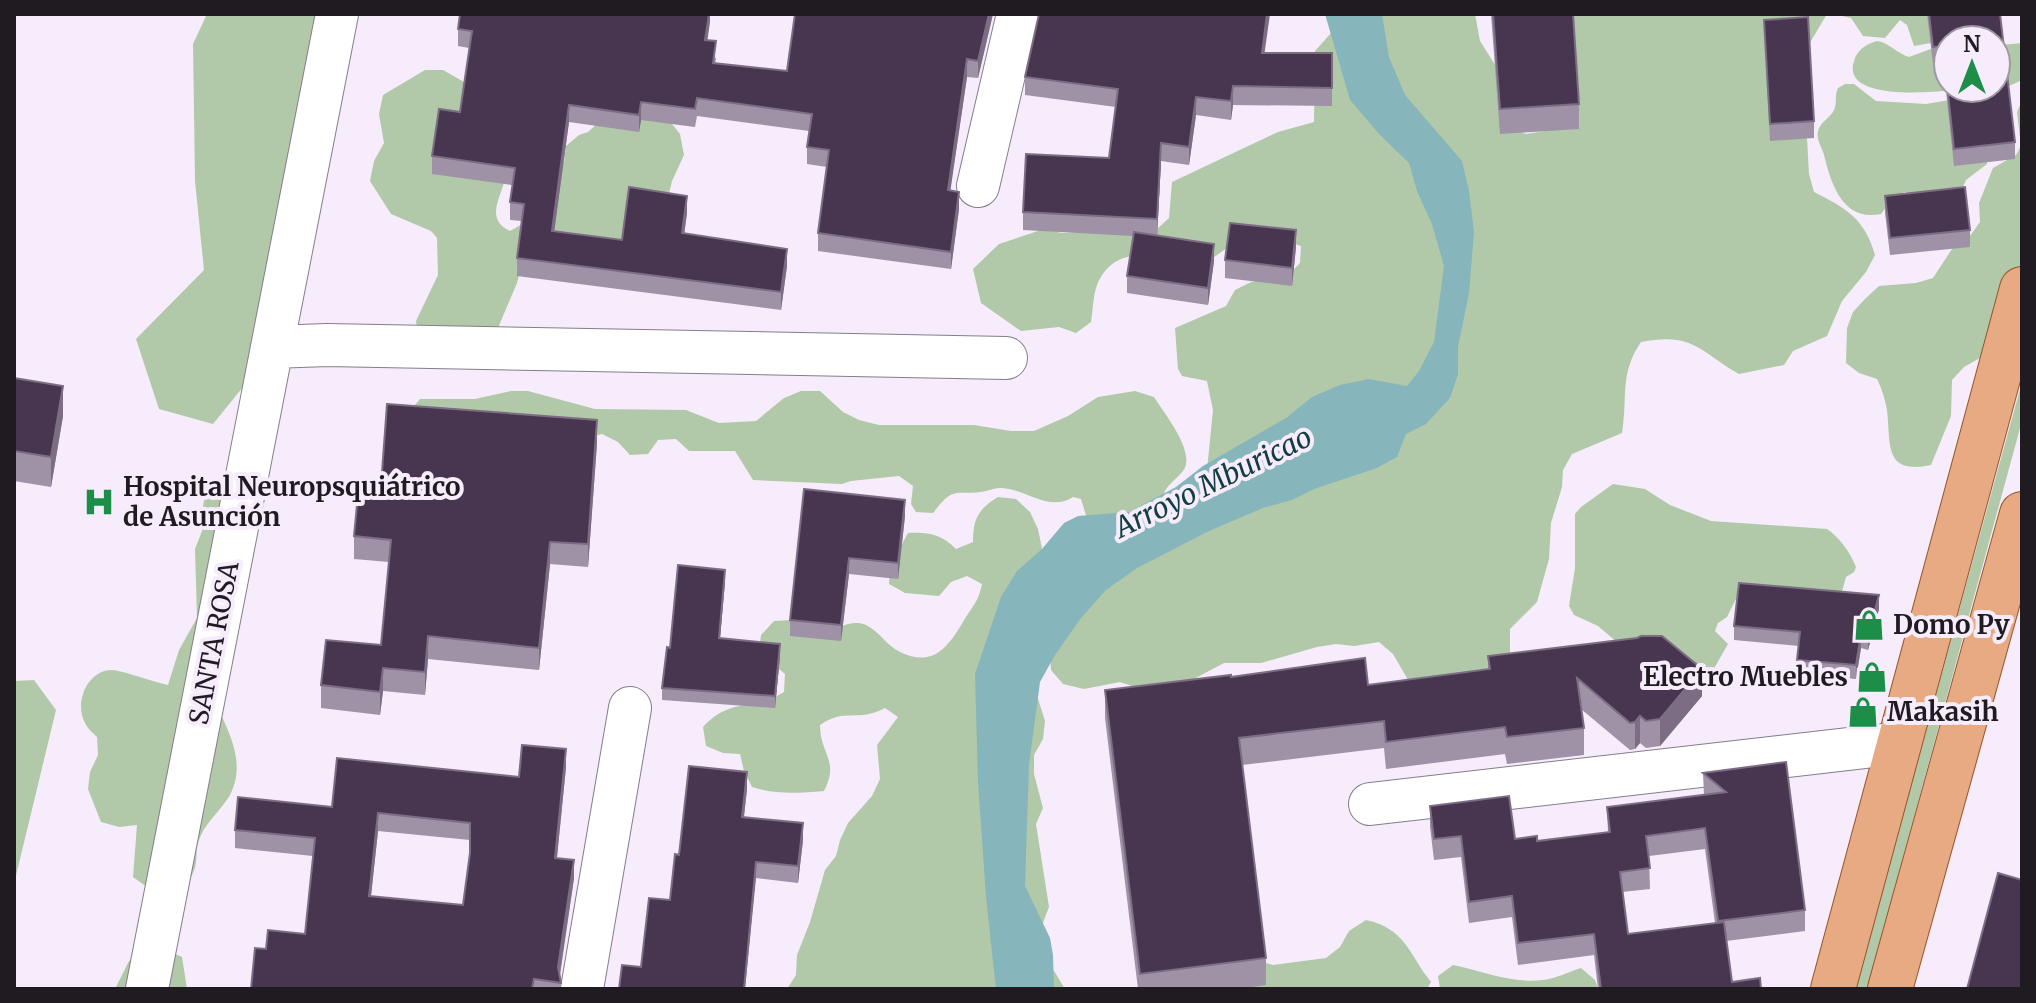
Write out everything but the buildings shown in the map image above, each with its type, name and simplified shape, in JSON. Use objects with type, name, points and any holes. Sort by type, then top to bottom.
[{"type":"main road","points":[[1833,989],[2022,289]]},
{"type":"main road","points":[[1890,989],[2022,514]]},
{"type":"street","name":"SANTA ROSA","points":[[147,989],[337,14]]},
{"type":"street","points":[[978,186],[1018,14]]},
{"type":"street","points":[[272,347],[342,345],[1006,358]]},
{"type":"street","points":[[582,989],[630,708]]},
{"type":"street","points":[[1370,804],[1900,743]]},
{"type":"green space","points":[[207,14],[342,14],[286,334],[213,424],[159,409],[136,339],[204,270],[195,181],[193,44]]},
{"type":"green space","points":[[1348,14],[1475,14],[1480,41],[1499,71],[1509,126],[1526,134],[1545,131],[1569,14],[1827,14],[1808,46],[1809,174],[1814,192],[1845,209],[1860,223],[1875,255],[1866,272],[1842,301],[1827,336],[1793,351],[1784,365],[1739,374],[1684,342],[1641,342],[1627,375],[1622,433],[1572,454],[1563,470],[1562,487],[1551,523],[1549,559],[1537,602],[1510,629],[1510,665],[1497,677],[1411,685],[1393,654],[1379,642],[1317,647],[1261,663],[1224,663],[1190,681],[1138,688],[1120,682],[1084,689],[1063,684],[1051,670],[1050,653],[1207,470],[1213,410],[1207,381],[1182,376],[1178,369],[1175,328],[1226,306],[1235,290],[1251,282],[1288,275],[1300,263],[1301,246],[1284,240],[1231,245],[1203,265],[1143,255],[1116,261],[1105,271],[1097,285],[1091,322],[1076,333],[1059,327],[1021,331],[981,303],[973,269],[999,244],[1044,229],[1062,233],[1156,230],[1169,218],[1172,182],[1278,132],[1314,122],[1315,51]]},
{"type":"green space","points":[[1833,14],[1933,14],[1939,24],[1932,24],[1932,43],[1914,46],[1907,25],[1900,20],[1885,38],[1863,36],[1851,18]]},
{"type":"green space","points":[[1877,41],[1909,57],[1932,48],[1932,91],[1896,92],[1862,84],[1854,75],[1854,61],[1862,48]]},
{"type":"green space","points":[[2022,43],[2022,80],[2012,85],[2012,44]]},
{"type":"green space","points":[[425,70],[443,70],[464,82],[504,183],[496,216],[510,231],[526,222],[550,178],[564,163],[566,146],[608,114],[668,119],[680,134],[684,155],[672,181],[663,218],[649,240],[522,265],[492,342],[419,342],[416,321],[438,275],[437,238],[431,231],[391,214],[370,181],[374,161],[384,143],[379,114],[383,95]]},
{"type":"green space","points":[[1854,84],[1876,101],[1958,104],[1987,164],[1966,180],[1962,189],[1914,194],[1904,192],[1890,202],[1881,214],[1857,212],[1835,189],[1818,137],[1820,126],[1834,109],[1838,88]]},
{"type":"green space","points":[[2022,101],[2022,278],[1993,345],[1952,380],[1951,416],[1931,465],[1904,465],[1892,454],[1886,406],[1877,379],[1859,373],[1846,363],[1847,328],[1853,312],[1879,286],[1916,283],[1933,278],[1954,246],[1970,236],[1980,222],[1979,203],[1993,168],[2016,155],[2021,146],[2017,112]]},
{"type":"green space","points":[[2022,382],[2022,421],[1867,989],[1855,989]]},
{"type":"green space","points":[[511,391],[528,391],[595,409],[686,410],[719,423],[756,421],[784,398],[801,391],[820,391],[843,412],[879,425],[974,425],[1034,431],[1068,416],[1098,397],[1135,391],[1154,397],[1178,433],[1186,463],[1183,471],[1167,488],[1162,501],[1089,525],[1081,499],[1073,497],[1064,501],[1046,501],[998,488],[950,495],[933,513],[916,512],[911,504],[913,486],[899,476],[842,484],[753,480],[735,451],[689,451],[676,439],[658,440],[648,454],[630,455],[618,442],[602,434],[586,438],[408,413],[420,399],[475,399]]},
{"type":"green space","points":[[233,474],[217,706],[234,749],[235,783],[227,800],[201,835],[196,866],[184,886],[147,887],[133,877],[137,825],[119,827],[101,822],[88,789],[90,772],[98,755],[97,737],[87,727],[82,715],[82,697],[90,681],[103,671],[123,672],[168,685],[179,650],[197,618],[195,549],[202,531],[205,495],[217,480]]},
{"type":"green space","points":[[1613,484],[1645,489],[1670,505],[1711,521],[1827,529],[1844,546],[1856,567],[1846,577],[1841,595],[1739,593],[1727,617],[1718,623],[1715,631],[1728,644],[1708,679],[1618,643],[1598,626],[1574,615],[1569,606],[1575,568],[1575,514]]},
{"type":"green space","points":[[998,497],[1016,499],[1030,512],[1038,529],[1046,568],[1029,670],[1045,721],[1043,739],[1034,755],[1034,774],[1043,808],[1036,824],[1049,907],[1036,941],[1065,989],[787,989],[796,975],[797,955],[825,870],[836,856],[848,823],[872,796],[880,779],[877,745],[898,717],[885,708],[867,714],[837,717],[820,725],[830,772],[824,791],[806,792],[779,792],[752,787],[740,754],[723,753],[706,746],[703,727],[732,708],[773,698],[784,692],[785,674],[759,652],[761,635],[774,621],[810,619],[831,631],[848,624],[866,625],[895,649],[922,658],[945,647],[977,600],[982,584],[967,576],[951,582],[939,596],[905,593],[889,584],[890,566],[908,533],[934,535],[956,549],[973,542],[978,515]]},
{"type":"green space","points":[[34,680],[56,710],[14,884],[14,681]]},
{"type":"green space","points":[[1366,920],[1390,929],[1398,936],[1431,982],[1427,989],[1172,989],[1235,954],[1273,965],[1326,958],[1340,947],[1349,931]]},
{"type":"green space","points":[[163,948],[182,957],[187,989],[115,989],[129,961]]},
{"type":"green space","points":[[1453,965],[1509,979],[1532,981],[1581,968],[1595,980],[1598,989],[1440,989],[1438,976]]},
{"type":"water","name":"Arroyo Mburicao","points":[[1325,14],[1382,14],[1389,57],[1405,95],[1462,161],[1474,232],[1469,293],[1458,347],[1458,374],[1450,398],[1426,424],[1406,434],[1397,457],[1377,468],[1263,508],[1209,531],[1137,568],[1106,590],[1081,618],[1040,682],[1029,765],[1025,886],[1050,938],[1054,989],[996,989],[978,782],[975,674],[1001,597],[1017,571],[1042,549],[1064,523],[1078,516],[1129,512],[1176,487],[1203,466],[1286,418],[1312,397],[1340,385],[1369,379],[1407,386],[1434,342],[1444,266],[1432,224],[1409,163],[1350,100]]},
{"type":"place","name":"Hospital Neuropsquiátrico de Asunción","points":[[99,502]]},
{"type":"place","name":"Domo Py","points":[[1869,625]]},
{"type":"place","name":"Electro Muebles","points":[[1872,677]]},
{"type":"place","name":"Makasih","points":[[1863,712]]}]
